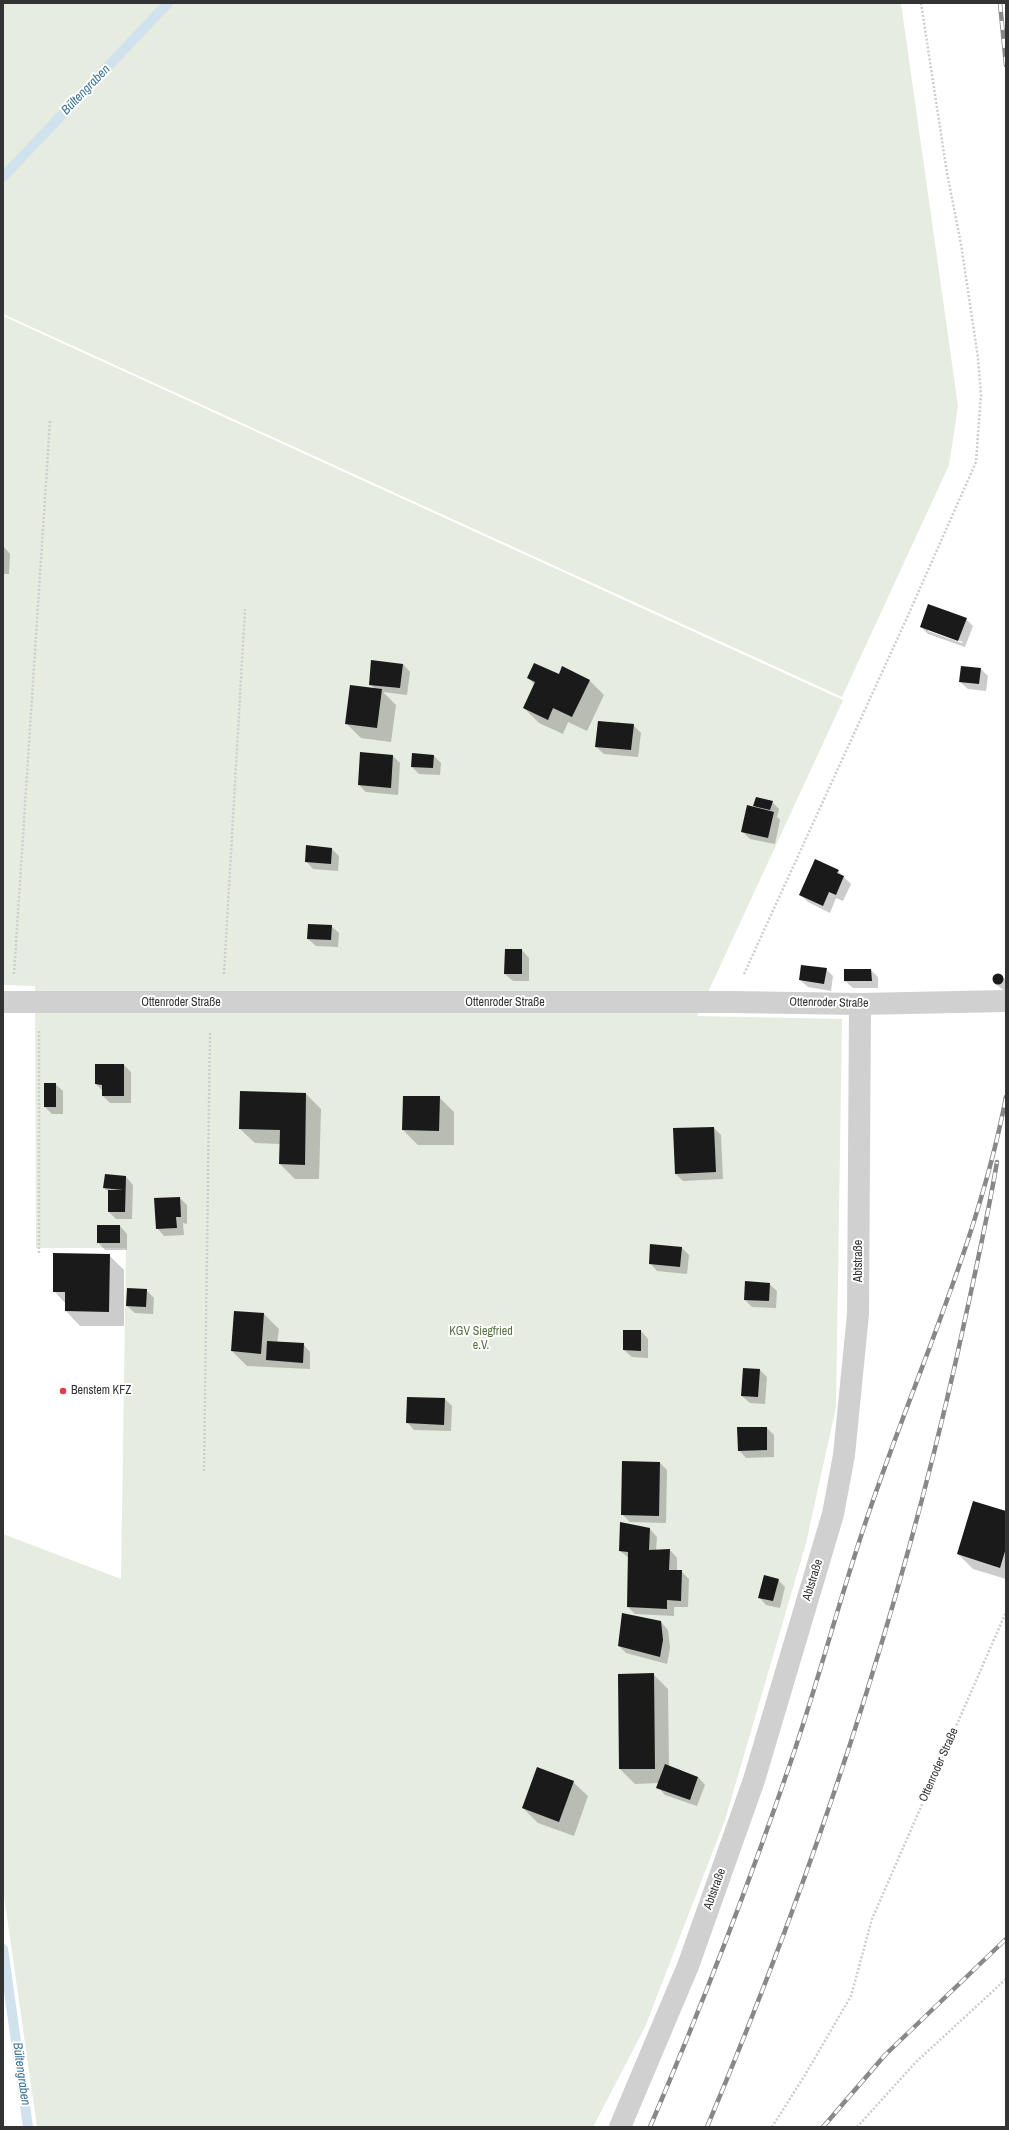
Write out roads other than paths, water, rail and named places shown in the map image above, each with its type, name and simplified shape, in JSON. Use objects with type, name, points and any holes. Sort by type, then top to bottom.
[{"type":"street","name":"Ottenroder Straße","points":[[7,1002],[732,1002],[860,1004],[1006,1001]]},
{"type":"street","name":"Abtstraße","points":[[620,2127],[688,1966],[754,1780],[834,1514],[844,1455],[858,1314],[860,1004]]},
{"type":"waterway","name":"Bültengraben","points":[[3,177],[168,3]]},
{"type":"waterway","name":"Bültengraben","points":[[3,1949],[28,2127]]},
{"type":"railway","points":[[1000,3],[1006,65]]},
{"type":"railway","points":[[650,2127],[723,1947],[758,1856],[790,1764],[867,1518],[944,1310],[979,1205],[994,1151],[1006,1097]]},
{"type":"railway","points":[[707,2127],[746,2033],[817,1843],[879,1651],[908,1553],[957,1356],[997,1162]]},
{"type":"railway","points":[[823,2127],[885,2055],[1006,1939]]},
{"type":"place","name":"Benstem KFZ","points":[[63,1391]]},
{"type":"park label","name":"KGV Siegfried e.V.","points":[[481,1339]]}]
